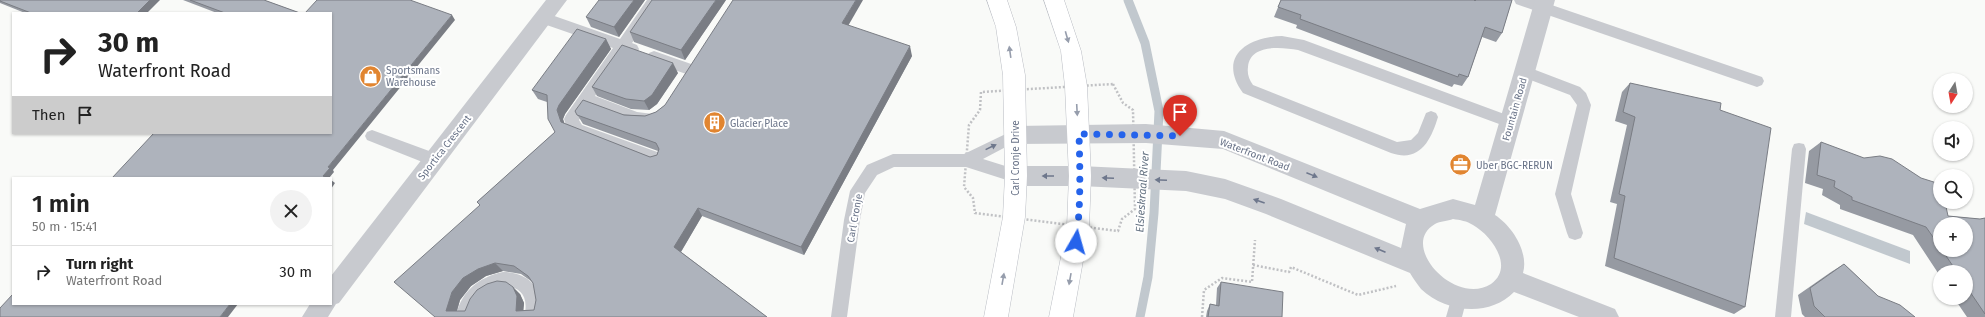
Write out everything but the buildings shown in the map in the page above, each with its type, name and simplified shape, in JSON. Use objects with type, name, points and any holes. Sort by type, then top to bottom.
[{"type":"main road","name":"Carl Cronje Drive","points":[[996,317],[1014,217],[1016,176],[1014,75],[1006,27],[997,0]]},
{"type":"main road","points":[[1054,0],[1071,51],[1076,86],[1079,134],[1080,176],[1078,227],[1062,317]]},
{"type":"street","name":"Sportica Crescent","points":[[332,294],[557,0]]},
{"type":"street","name":"Fountain Road","points":[[1483,218],[1544,4]]},
{"type":"street","name":"Waterfront Road","points":[[1016,135],[1135,134],[1196,136],[1224,140],[1422,220]]},
{"type":"street","points":[[1016,176],[1080,176],[1186,181],[1225,189],[1273,206],[1416,265]]},
{"type":"street","points":[[1453,209],[1468,212],[1483,218],[1496,228],[1505,239],[1512,253],[1513,267],[1510,279],[1502,290],[1488,297],[1473,300],[1456,308],[1440,290],[1426,279],[1416,265],[1411,250],[1412,236],[1417,225],[1422,220],[1438,211],[1453,209]]},
{"type":"street","points":[[1510,279],[1607,317]]},
{"type":"street","points":[[314,317],[323,305]]},
{"type":"lane","points":[[655,0],[571,119],[573,127],[655,158]]},
{"type":"lane","points":[[1521,0],[1544,4],[1757,81]]},
{"type":"lane","points":[[543,18],[689,69]]},
{"type":"lane","points":[[1431,117],[1422,142],[1411,148],[1396,148],[1248,89],[1240,78],[1241,59],[1249,50],[1270,42],[1288,41],[1510,122]]},
{"type":"lane","points":[[680,83],[698,57]]},
{"type":"lane","points":[[1525,72],[1575,91],[1581,97],[1584,105],[1563,194],[1575,233]]},
{"type":"lane","points":[[585,99],[637,118],[651,118],[658,114]]},
{"type":"lane","name":"Carl Cronje","points":[[966,160],[1016,135]]},
{"type":"lane","points":[[372,136],[435,160]]},
{"type":"lane","points":[[1783,317],[1799,149]]},
{"type":"lane","name":"Carl Cronje","points":[[839,317],[852,220],[858,191],[872,170],[893,161],[966,160],[1016,176]]},
{"type":"lane","points":[[464,317],[471,298],[485,285],[503,279],[521,282],[532,292],[535,308],[532,317]]},
{"type":"path","points":[[1202,317],[1204,290],[1222,278],[1252,282],[1255,240]]},
{"type":"path","points":[[1253,265],[1289,272],[1291,266],[1358,295],[1396,286]]},
{"type":"shaded area","points":[[1806,212],[1910,251],[1910,264],[1804,224]]},
{"type":"waterway","name":"Elsieskraal River","points":[[1128,0],[1145,43],[1159,111],[1154,213],[1148,277],[1140,317]]},
{"type":"place","name":"Sportsmans Warehouse","points":[[370,76]]},
{"type":"place","name":"Glacier Place","points":[[715,123]]},
{"type":"place","name":"Uber BGC-RERUN","points":[[1460,165]]},
{"type":"route","points":[[1076,242],[1080,176],[1079,134],[1180,136]]}]
